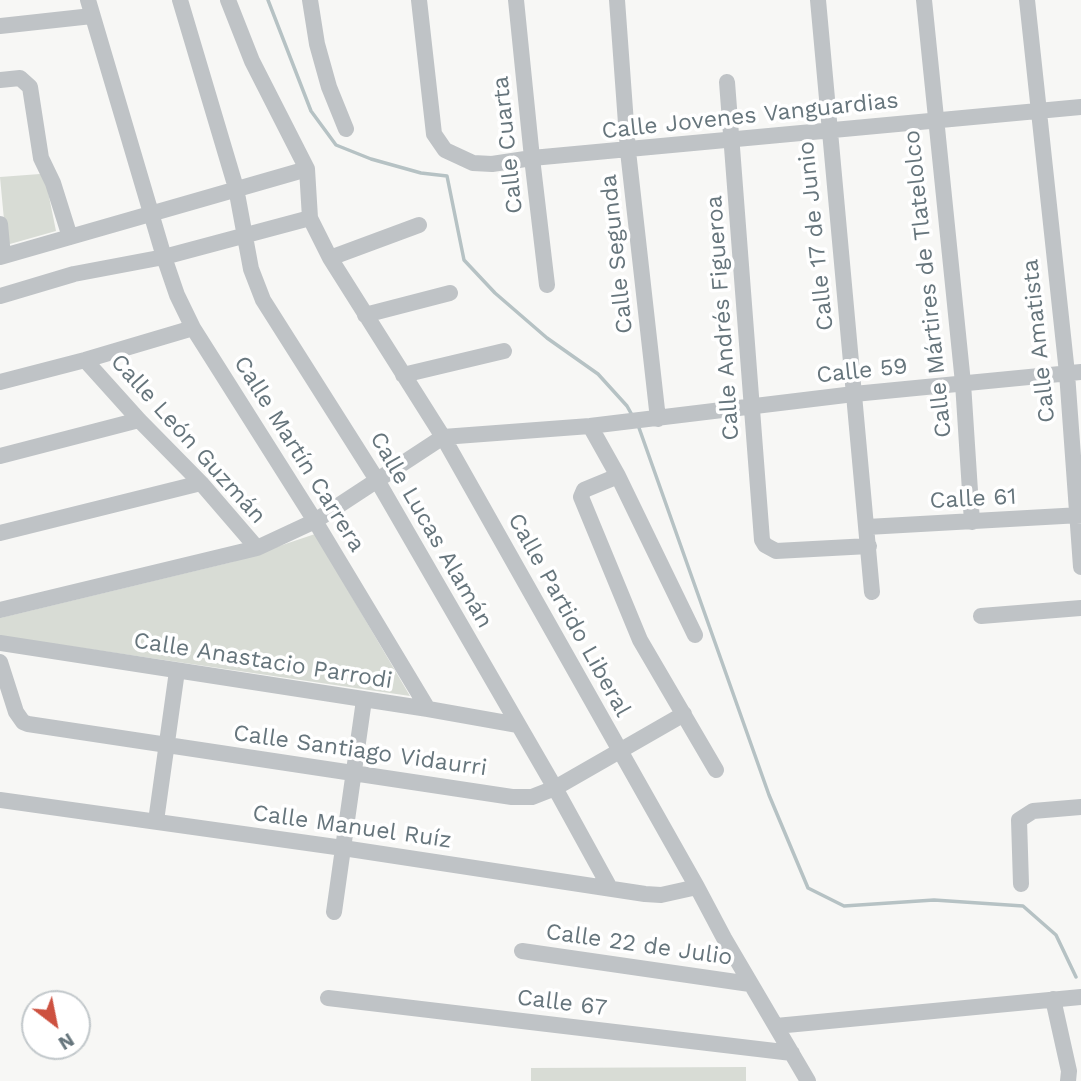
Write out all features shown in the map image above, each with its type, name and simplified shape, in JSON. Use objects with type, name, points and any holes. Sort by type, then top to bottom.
[{"type":"street","name":"Calle Martín Carrera","points":[[88,0],[177,295],[193,328],[315,521],[428,709]]},
{"type":"street","name":"Calle Lucas Alamán","points":[[180,0],[236,188],[243,236],[251,269],[263,300],[377,480],[610,888]]},
{"type":"street","points":[[0,224],[1,256],[307,169],[252,61],[228,0]]},
{"type":"street","points":[[310,0],[328,87],[346,128]]},
{"type":"street","name":"Calle Jovenes Vanguardias","points":[[419,0],[434,134],[445,150],[473,163],[492,164],[531,158],[1081,107]]},
{"type":"street","name":"Calle Cuarta","points":[[516,0],[531,158],[547,285]]},
{"type":"street","name":"Calle Segunda","points":[[617,0],[628,151],[654,419]]},
{"type":"street","name":"Calle 17 de Junio","points":[[818,0],[872,592]]},
{"type":"street","name":"Calle Mártires de Tlatelolco","points":[[924,0],[963,383],[972,522]]},
{"type":"street","name":"Calle Amatista","points":[[1027,0],[1038,111],[1074,373],[1081,567]]},
{"type":"street","points":[[0,26],[92,16]]},
{"type":"street","points":[[0,80],[20,78],[30,87],[41,158],[53,183],[71,237]]},
{"type":"street","name":"Calle Andrés Figueroa","points":[[727,82],[762,540],[776,551],[869,546]]},
{"type":"street","name":"Calle Partido Liberal","points":[[307,169],[310,218],[330,258],[443,438],[750,984],[808,1081]]},
{"type":"street","points":[[0,296],[74,274],[164,257],[310,218]]},
{"type":"street","points":[[330,258],[419,225]]},
{"type":"street","points":[[365,315],[450,293]]},
{"type":"street","points":[[0,382],[193,328]]},
{"type":"street","points":[[403,375],[504,351]]},
{"type":"street","name":"Calle León Guzmán","points":[[85,360],[201,483],[257,548]]},
{"type":"street","name":"Calle 59","points":[[443,438],[590,426],[854,394],[1074,373]]},
{"type":"street","points":[[0,456],[139,420]]},
{"type":"street","points":[[590,426],[618,476],[695,635]]},
{"type":"street","points":[[0,610],[257,548],[315,521],[443,438]]},
{"type":"street","points":[[618,476],[584,490],[581,497],[628,614],[716,770]]},
{"type":"street","points":[[0,533],[201,483]]},
{"type":"street","name":"Calle 61","points":[[867,527],[1078,515]]},
{"type":"street","points":[[981,616],[1081,608]]},
{"type":"street","name":"Calle Anastacio Parrodi","points":[[0,643],[518,725]]},
{"type":"street","name":"Calle Santiago Vidaurri","points":[[0,662],[16,712],[23,722],[28,724],[512,797],[532,797],[555,788],[684,714]]},
{"type":"street","points":[[156,821],[177,671]]},
{"type":"street","points":[[334,912],[364,701]]},
{"type":"street","name":"Calle Manuel Ruíz","points":[[0,800],[661,895],[697,887]]},
{"type":"street","points":[[1021,884],[1018,824],[1022,818],[1033,811],[1081,807]]},
{"type":"street","name":"Calle 22 de Julio","points":[[522,951],[750,984]]},
{"type":"street","points":[[776,1026],[1081,997]]},
{"type":"street","name":"Calle 67","points":[[328,998],[792,1053]]},
{"type":"street","points":[[1053,999],[1069,1076]]},
{"type":"shaded area","points":[[40,174],[45,177],[56,231],[10,244],[6,241],[0,177]]},
{"type":"shaded area","points":[[315,534],[410,696],[0,636],[0,618],[232,562]]},
{"type":"shaded area","points":[[746,1067],[746,1081],[531,1081],[531,1068]]},
{"type":"waterway","points":[[268,0],[311,111],[336,145],[371,159],[421,173],[447,176],[464,260],[495,293],[547,338],[598,374],[632,415]]},
{"type":"waterway","points":[[638,425],[769,795],[808,888],[844,906],[934,900],[1023,906],[1056,935],[1076,977]]}]
